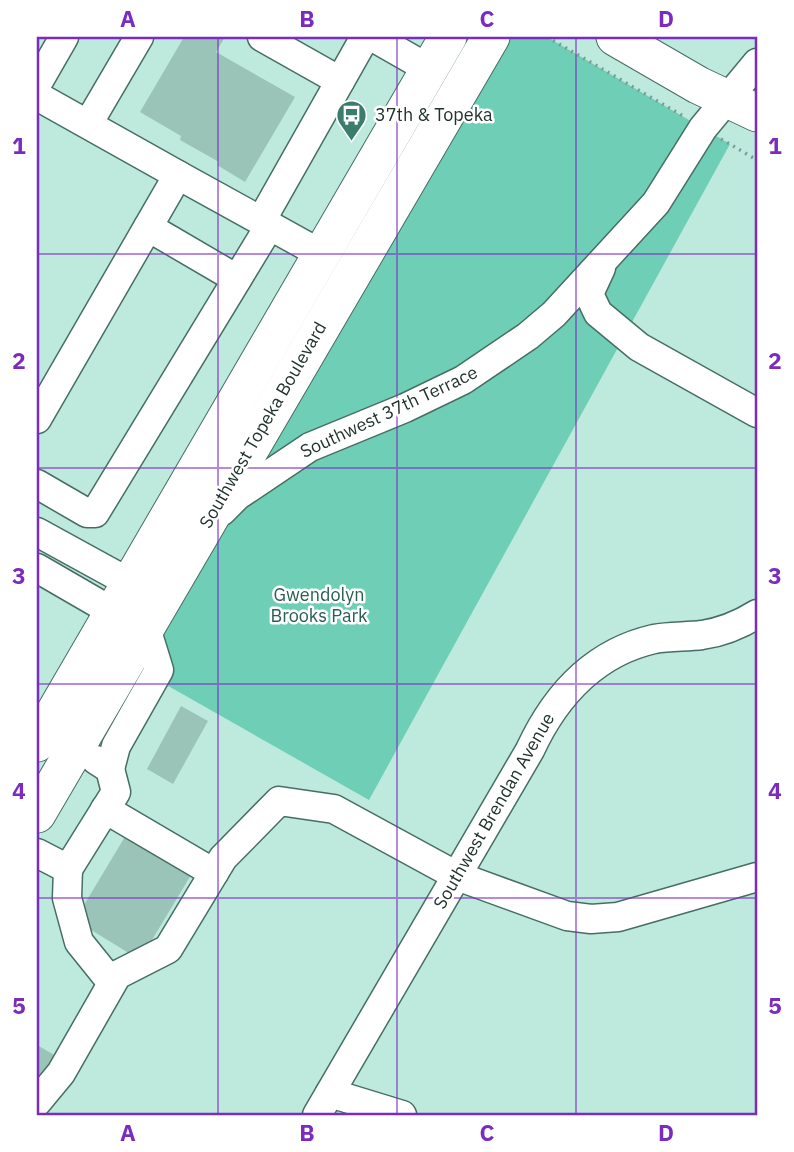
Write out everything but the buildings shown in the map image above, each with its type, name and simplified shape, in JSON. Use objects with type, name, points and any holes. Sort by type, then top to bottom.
[{"type":"main road","name":"Southwest Topeka Boulevard","points":[[37,743],[448,37]]},
{"type":"main road","name":"Southwest Topeka Boulevard","points":[[37,814],[491,37]]},
{"type":"main road","points":[[637,42],[698,85],[743,105]]},
{"type":"street","points":[[37,84],[64,37]]},
{"type":"street","points":[[88,124],[139,37]]},
{"type":"street","points":[[262,37],[340,81]]},
{"type":"street","points":[[37,484],[87,513],[95,513],[237,279],[365,37]]},
{"type":"street","points":[[373,37],[429,69]]},
{"type":"street","name":"Southwest 37th Terrace","points":[[203,531],[237,496],[274,468],[310,447],[405,408],[463,380],[503,355],[554,314],[656,203],[703,128],[743,105],[757,63]]},
{"type":"street","points":[[37,96],[321,254]]},
{"type":"street","points":[[37,419],[178,175]]},
{"type":"street","points":[[148,227],[237,279]]},
{"type":"street","points":[[610,253],[589,294],[598,313],[639,347],[757,413]]},
{"type":"street","points":[[554,314],[573,318],[612,339],[639,347]]},
{"type":"street","points":[[37,532],[121,599],[146,628],[159,670],[116,746],[110,769],[116,792],[68,869],[67,898],[79,942],[112,983]]},
{"type":"street","points":[[37,568],[121,599]]},
{"type":"street","name":"Southwest Brendan Avenue","points":[[324,1104],[530,750],[543,721],[562,695],[597,664],[629,647],[655,639],[719,632],[757,614]]},
{"type":"street","points":[[76,747],[110,769]]},
{"type":"street","points":[[37,1102],[61,1073],[117,975],[168,949],[223,858],[279,801],[334,809],[457,876],[567,916],[591,919],[629,914],[757,877]]},
{"type":"street","points":[[105,809],[214,873]]},
{"type":"street","points":[[37,853],[68,869]]},
{"type":"street","points":[[324,1104],[401,1115]]},
{"type":"path","points":[[547,37],[757,160]]},
{"type":"green space","name":"Gwendolyn Brooks Park","points":[[491,37],[547,37],[730,144],[369,800],[126,662]]},
{"type":"place","name":"37th & Topeka","points":[[352,142]]}]
